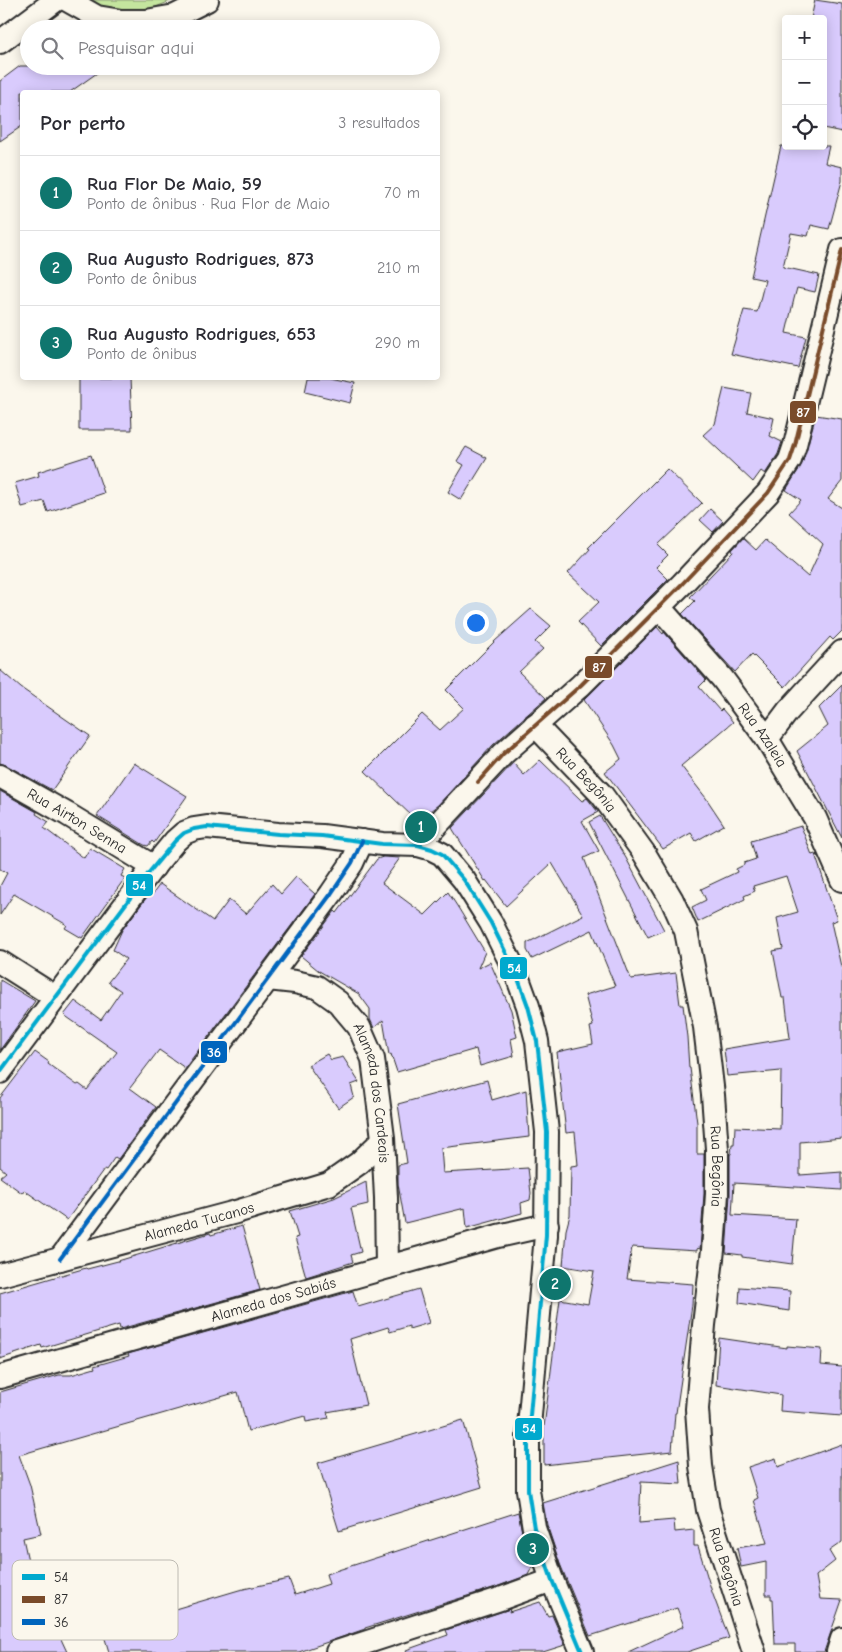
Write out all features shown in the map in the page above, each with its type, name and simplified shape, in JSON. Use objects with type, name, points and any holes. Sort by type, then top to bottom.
[{"type":"street","points":[[29,20],[56,0]]},
{"type":"street","points":[[68,0],[97,17],[115,20]]},
{"type":"street","points":[[146,20],[175,16],[208,0]]},
{"type":"street","points":[[0,42],[20,27]]},
{"type":"street","points":[[418,845],[503,754],[581,685],[768,493],[790,460],[795,445],[842,250]]},
{"type":"street","name":"Rua Azaleia","points":[[659,607],[722,678],[767,739],[815,818],[842,880]]},
{"type":"street","points":[[767,739],[788,710],[842,652]]},
{"type":"street","name":"Rua Begônia","points":[[535,725],[608,802],[644,852],[672,900],[686,931],[706,1037],[714,1095],[717,1149],[717,1194],[713,1250],[697,1409],[701,1466],[708,1510],[754,1652]]},
{"type":"street","name":"Rua Airton Senna","points":[[0,776],[154,867]]},
{"type":"street","points":[[0,1072],[154,867],[184,833],[207,827],[382,844],[418,845],[442,854],[464,880],[491,923],[516,973],[528,1006],[537,1041],[548,1132],[547,1225],[528,1438],[528,1490],[534,1528],[552,1580],[582,1652]]},
{"type":"street","points":[[60,1259],[336,886],[352,863],[362,841]]},
{"type":"street","points":[[0,962],[55,997]]},
{"type":"street","name":"Alameda dos Cardeais","points":[[268,979],[317,987],[338,1002],[359,1027],[372,1059],[383,1140],[387,1267]]},
{"type":"street","name":"Alameda Tucanos","points":[[0,1275],[236,1212],[329,1184],[359,1163],[383,1140]]},
{"type":"street","name":"Alameda dos Sabiás","points":[[0,1377],[498,1236],[547,1225]]},
{"type":"street","points":[[337,1652],[500,1599],[552,1580]]},
{"type":"street","points":[[838,1652],[842,1639]]},
{"type":"green space","points":[[79,0],[173,0],[146,11],[109,12]]},
{"type":"building","points":[[815,0],[842,4],[842,132],[827,129],[827,15],[812,15]]},
{"type":"building","points":[[20,66],[20,75],[94,75],[73,90],[20,90],[20,127],[0,141],[0,81]]},
{"type":"building","points":[[781,146],[782,150],[827,150],[827,146],[829,146],[825,163],[842,167],[842,181],[829,229],[811,225],[808,236],[791,233],[783,267],[819,275],[815,292],[797,288],[786,333],[806,337],[798,368],[731,354],[744,310],[757,312],[765,280],[751,277]]},
{"type":"building","points":[[79,380],[130,380],[132,430],[79,430]]},
{"type":"building","points":[[308,380],[340,380],[355,383],[350,403],[305,392]]},
{"type":"building","points":[[724,388],[751,393],[747,412],[774,418],[770,436],[782,442],[778,454],[765,474],[761,471],[753,482],[703,435],[715,424]]},
{"type":"building","points":[[816,415],[842,419],[842,481],[828,499],[842,508],[842,631],[833,640],[830,637],[785,687],[752,654],[735,672],[682,614],[695,601],[690,597],[733,552],[732,550],[743,538],[756,550],[765,540],[808,577],[823,544],[789,513],[801,500],[786,490],[802,464]]},
{"type":"building","points":[[466,447],[487,458],[461,500],[448,492],[464,465],[457,461]]},
{"type":"building","points":[[91,455],[104,493],[48,512],[44,501],[22,507],[15,483],[39,476],[38,472]]},
{"type":"building","points":[[667,469],[702,503],[658,545],[668,555],[656,567],[668,579],[601,646],[578,622],[599,602],[568,573],[590,549],[588,548]]},
{"type":"building","points":[[710,509],[723,521],[713,532],[700,520]]},
{"type":"building","points":[[531,609],[551,626],[535,642],[543,649],[519,672],[546,698],[493,745],[438,805],[416,820],[365,771],[422,714],[440,730],[464,708],[446,690],[495,641]]},
{"type":"building","points":[[657,627],[663,634],[664,632],[706,680],[699,687],[720,711],[722,709],[733,722],[681,766],[724,825],[696,841],[691,833],[663,849],[605,772],[621,759],[614,745],[584,700]]},
{"type":"building","points":[[0,670],[21,688],[90,736],[52,790],[0,763]]},
{"type":"building","points":[[842,685],[842,838],[797,751],[828,726],[819,708]]},
{"type":"building","points":[[540,760],[582,801],[587,798],[598,812],[582,821],[599,851],[584,858],[631,979],[676,973],[680,1005],[683,1005],[697,1123],[697,1154],[704,1154],[704,1194],[700,1249],[697,1248],[697,1251],[632,1247],[627,1279],[693,1284],[692,1305],[675,1413],[672,1451],[544,1465],[544,1427],[560,1299],[588,1304],[594,1271],[563,1266],[566,1230],[570,1215],[571,1166],[578,1165],[575,1132],[566,1133],[557,1052],[593,1044],[590,1027],[593,1026],[585,995],[615,986],[592,930],[532,959],[527,950],[527,943],[583,915],[552,863],[506,906],[485,881],[452,828],[513,763],[524,775]]},
{"type":"building","points":[[134,763],[187,796],[154,843],[152,841],[148,846],[97,816]]},
{"type":"building","points":[[0,791],[37,812],[36,814],[49,822],[44,828],[84,858],[90,848],[125,869],[121,876],[125,878],[82,938],[65,928],[67,925],[14,894],[0,915],[0,886],[7,873],[0,869]]},
{"type":"building","points":[[600,816],[626,858],[664,930],[648,937],[589,822]]},
{"type":"building","points":[[801,826],[812,855],[815,854],[837,920],[831,922],[842,971],[842,1138],[800,1142],[800,1175],[842,1172],[842,1190],[734,1183],[732,1215],[796,1219],[792,1264],[726,1253],[730,1195],[730,1154],[732,1144],[734,1144],[735,1127],[780,1129],[781,1071],[727,1076],[724,1049],[790,1038],[785,998],[782,998],[773,951],[783,949],[777,918],[798,912],[786,876],[753,886],[755,891],[744,896],[745,899],[698,922],[692,907],[706,900],[701,889],[737,872],[736,869],[744,865],[744,863],[756,859],[751,841]]},
{"type":"building","points":[[383,857],[400,858],[382,883],[425,915],[448,892],[485,952],[478,968],[490,962],[511,1010],[517,1037],[511,1039],[514,1056],[480,1066],[476,1049],[397,1072],[391,1054],[389,1055],[383,1020],[374,1028],[370,1019],[370,1009],[359,994],[319,971],[301,956],[335,911],[337,913],[377,859]]},
{"type":"building","points":[[296,877],[315,894],[185,1068],[159,1050],[130,1088],[156,1107],[118,1159],[115,1157],[106,1170],[104,1169],[67,1220],[24,1190],[22,1193],[0,1177],[6,1172],[0,1167],[0,1098],[35,1052],[49,1062],[48,1064],[87,1090],[117,1052],[64,1015],[75,1001],[101,1020],[121,991],[108,982],[126,959],[113,950],[122,930],[150,893],[152,895],[160,884],[213,921],[229,900],[246,914],[272,884],[281,894]]},
{"type":"building","points":[[0,980],[35,1001],[0,1050]]},
{"type":"building","points":[[327,1054],[331,1060],[343,1057],[359,1082],[351,1085],[354,1097],[338,1108],[308,1065]]},
{"type":"building","points":[[487,1080],[492,1100],[526,1090],[529,1137],[441,1148],[443,1173],[528,1168],[530,1200],[521,1203],[522,1213],[467,1228],[465,1208],[405,1223],[398,1184],[398,1165],[407,1163],[398,1104]]},
{"type":"building","points":[[366,1182],[368,1204],[351,1208],[361,1252],[351,1255],[353,1262],[306,1277],[295,1238],[298,1237],[290,1211],[334,1198]]},
{"type":"building","points":[[242,1226],[260,1290],[120,1329],[119,1325],[42,1348],[41,1345],[0,1359],[0,1293],[86,1268],[118,1261],[210,1233],[211,1235]]},
{"type":"building","points":[[740,1287],[790,1291],[789,1311],[739,1303]]},
{"type":"building","points":[[419,1289],[429,1323],[409,1329],[409,1326],[390,1332],[388,1327],[350,1339],[366,1405],[327,1412],[329,1418],[306,1422],[305,1416],[248,1431],[238,1392],[19,1455],[30,1485],[41,1534],[23,1538],[28,1560],[12,1560],[12,1640],[61,1640],[67,1652],[0,1652],[0,1392],[59,1375],[71,1375],[129,1356],[128,1354],[353,1291],[358,1307]]},
{"type":"building","points":[[719,1338],[787,1348],[787,1346],[822,1349],[821,1365],[842,1367],[842,1416],[780,1411],[781,1395],[716,1385]]},
{"type":"building","points":[[463,1420],[482,1487],[339,1531],[318,1463]]},
{"type":"building","points":[[842,1444],[842,1542],[829,1551],[835,1561],[816,1576],[820,1599],[842,1600],[824,1652],[795,1652],[795,1644],[775,1644],[773,1599],[771,1599],[771,1595],[766,1595],[766,1562],[741,1567],[737,1548],[767,1543],[754,1500],[758,1498],[748,1467],[776,1458],[778,1467]]},
{"type":"building","points":[[679,1460],[681,1484],[641,1482],[639,1523],[674,1520],[675,1532],[694,1530],[694,1546],[698,1546],[729,1638],[687,1652],[628,1652],[684,1626],[677,1608],[590,1636],[560,1564],[547,1525],[543,1503]]},
{"type":"building","points":[[518,1512],[522,1532],[533,1565],[528,1575],[496,1587],[365,1628],[299,1652],[109,1652],[105,1640],[178,1640],[178,1608],[239,1590],[289,1579],[295,1595],[329,1584],[326,1574]]},
{"type":"building","points":[[540,1602],[548,1616],[552,1615],[565,1645],[543,1652],[407,1652],[406,1650],[448,1635],[446,1630],[510,1609],[509,1612]]},
{"type":"transit line","name":"87","points":[[478,782],[503,754],[581,685],[682,584],[768,493],[790,460],[795,445],[842,250]]},
{"type":"transit line","name":"54","points":[[0,1072],[151,870],[184,833],[207,827],[322,836],[382,844],[418,845],[442,854],[464,880],[491,923],[516,973],[528,1006],[537,1041],[547,1132],[546,1235],[528,1438],[528,1490],[534,1528],[552,1580],[582,1652]]},
{"type":"transit line","name":"36","points":[[60,1259],[331,894],[352,863],[362,841]]},
{"type":"place","name":"Rua Flor De Maio, 59","points":[[421,827]]},
{"type":"place","name":"Rua Augusto Rodrigues, 873","points":[[555,1284]]},
{"type":"place","name":"Rua Augusto Rodrigues, 653","points":[[533,1549]]}]
